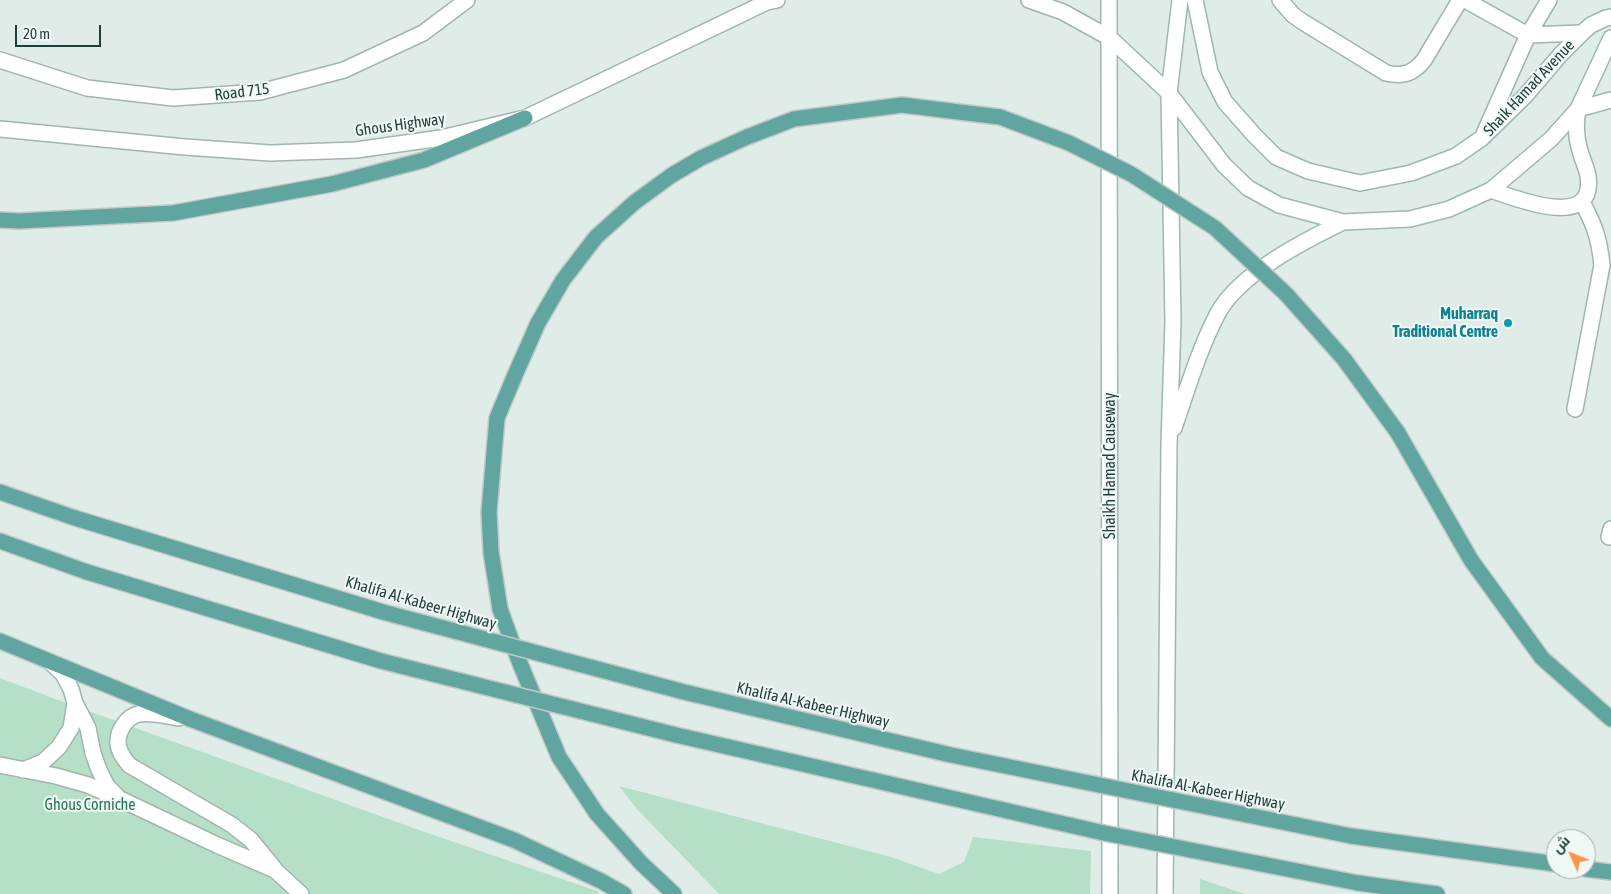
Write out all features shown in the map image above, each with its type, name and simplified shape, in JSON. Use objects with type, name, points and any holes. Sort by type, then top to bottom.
[{"type":"main road","points":[[674,894],[641,863],[597,814],[559,757],[519,661],[500,609],[491,552],[489,512],[497,418],[538,323],[563,280],[596,237],[635,202],[672,175],[701,158],[747,136],[794,119],[902,105],[1000,117],[1069,143],[1131,174],[1215,228],[1286,294],[1338,352],[1398,433],[1471,560],[1542,658],[1611,719]]},
{"type":"main road","points":[[0,220],[19,221],[173,213],[332,184],[424,160],[525,118]]},
{"type":"main road","name":"Khalifa Al-Kabeer Highway","points":[[0,492],[75,518],[383,612],[684,692],[951,755],[1351,836],[1546,863]]},
{"type":"main road","points":[[0,541],[87,572],[381,661],[676,735],[1104,833],[1358,883],[1436,894]]},
{"type":"main road","points":[[0,641],[190,719],[514,840],[601,881],[624,894]]},
{"type":"main road","points":[[1596,870],[1611,872]]},
{"type":"street","name":"Road 715","points":[[0,60],[87,88],[174,98],[260,92],[344,70],[423,33],[467,0]]},
{"type":"street","points":[[1029,0],[1063,12],[1110,38],[1169,92],[1224,165],[1248,188],[1278,205],[1343,222],[1410,219],[1449,209],[1491,190],[1552,139],[1578,109],[1611,38]]},
{"type":"street","name":"Shaikh Hamad Causeway","points":[[1110,0],[1110,894]]},
{"type":"street","points":[[1165,894],[1169,444],[1173,321],[1169,92],[1180,0]]},
{"type":"street","name":"Shaik Hamad Avenue","points":[[1195,0],[1210,72],[1225,102],[1276,158],[1308,171],[1360,183],[1411,173],[1456,156],[1482,138],[1526,95],[1561,54],[1582,33],[1591,25],[1611,17]]},
{"type":"street","points":[[1280,0],[1293,15],[1303,22],[1386,73],[1398,76],[1408,74],[1418,68],[1460,0]]},
{"type":"street","points":[[1465,0],[1528,35],[1582,33]]},
{"type":"street","points":[[1482,138],[1528,35],[1549,0]]},
{"type":"street","name":"Ghous Highway","points":[[0,129],[184,147],[270,153],[356,150],[441,138],[525,118],[772,1]]},
{"type":"street","points":[[1578,109],[1611,100]]},
{"type":"street","points":[[1491,190],[1524,201],[1558,208],[1571,208],[1582,202],[1588,190],[1588,175],[1576,136],[1578,109]]},
{"type":"street","points":[[1575,409],[1602,265],[1600,244],[1594,224],[1582,202]]},
{"type":"street","points":[[1169,444],[1194,369],[1218,312],[1241,284],[1298,244],[1343,222]]},
{"type":"street","points":[[50,662],[63,674],[71,689],[75,703],[88,728],[92,753],[99,770],[107,786],[118,798]]},
{"type":"street","points":[[23,770],[43,762],[60,747],[71,728],[75,703]]},
{"type":"street","points":[[190,719],[138,714],[127,720],[120,731],[118,743],[122,755],[130,765],[232,825],[251,840],[275,870],[302,894]]},
{"type":"street","points":[[0,765],[56,776],[88,785],[275,870]]},
{"type":"green space","name":"Ghous Corniche","points":[[0,678],[419,830],[597,891],[600,894],[0,894]]},
{"type":"green space","points":[[619,786],[891,857],[939,874],[964,862],[973,837],[1091,851],[1090,894],[719,894],[636,808]]},
{"type":"green space","points":[[1200,879],[1245,894],[1200,894]]},
{"type":"place","name":"Muharraq Traditional Centre","points":[[1508,323]]}]
